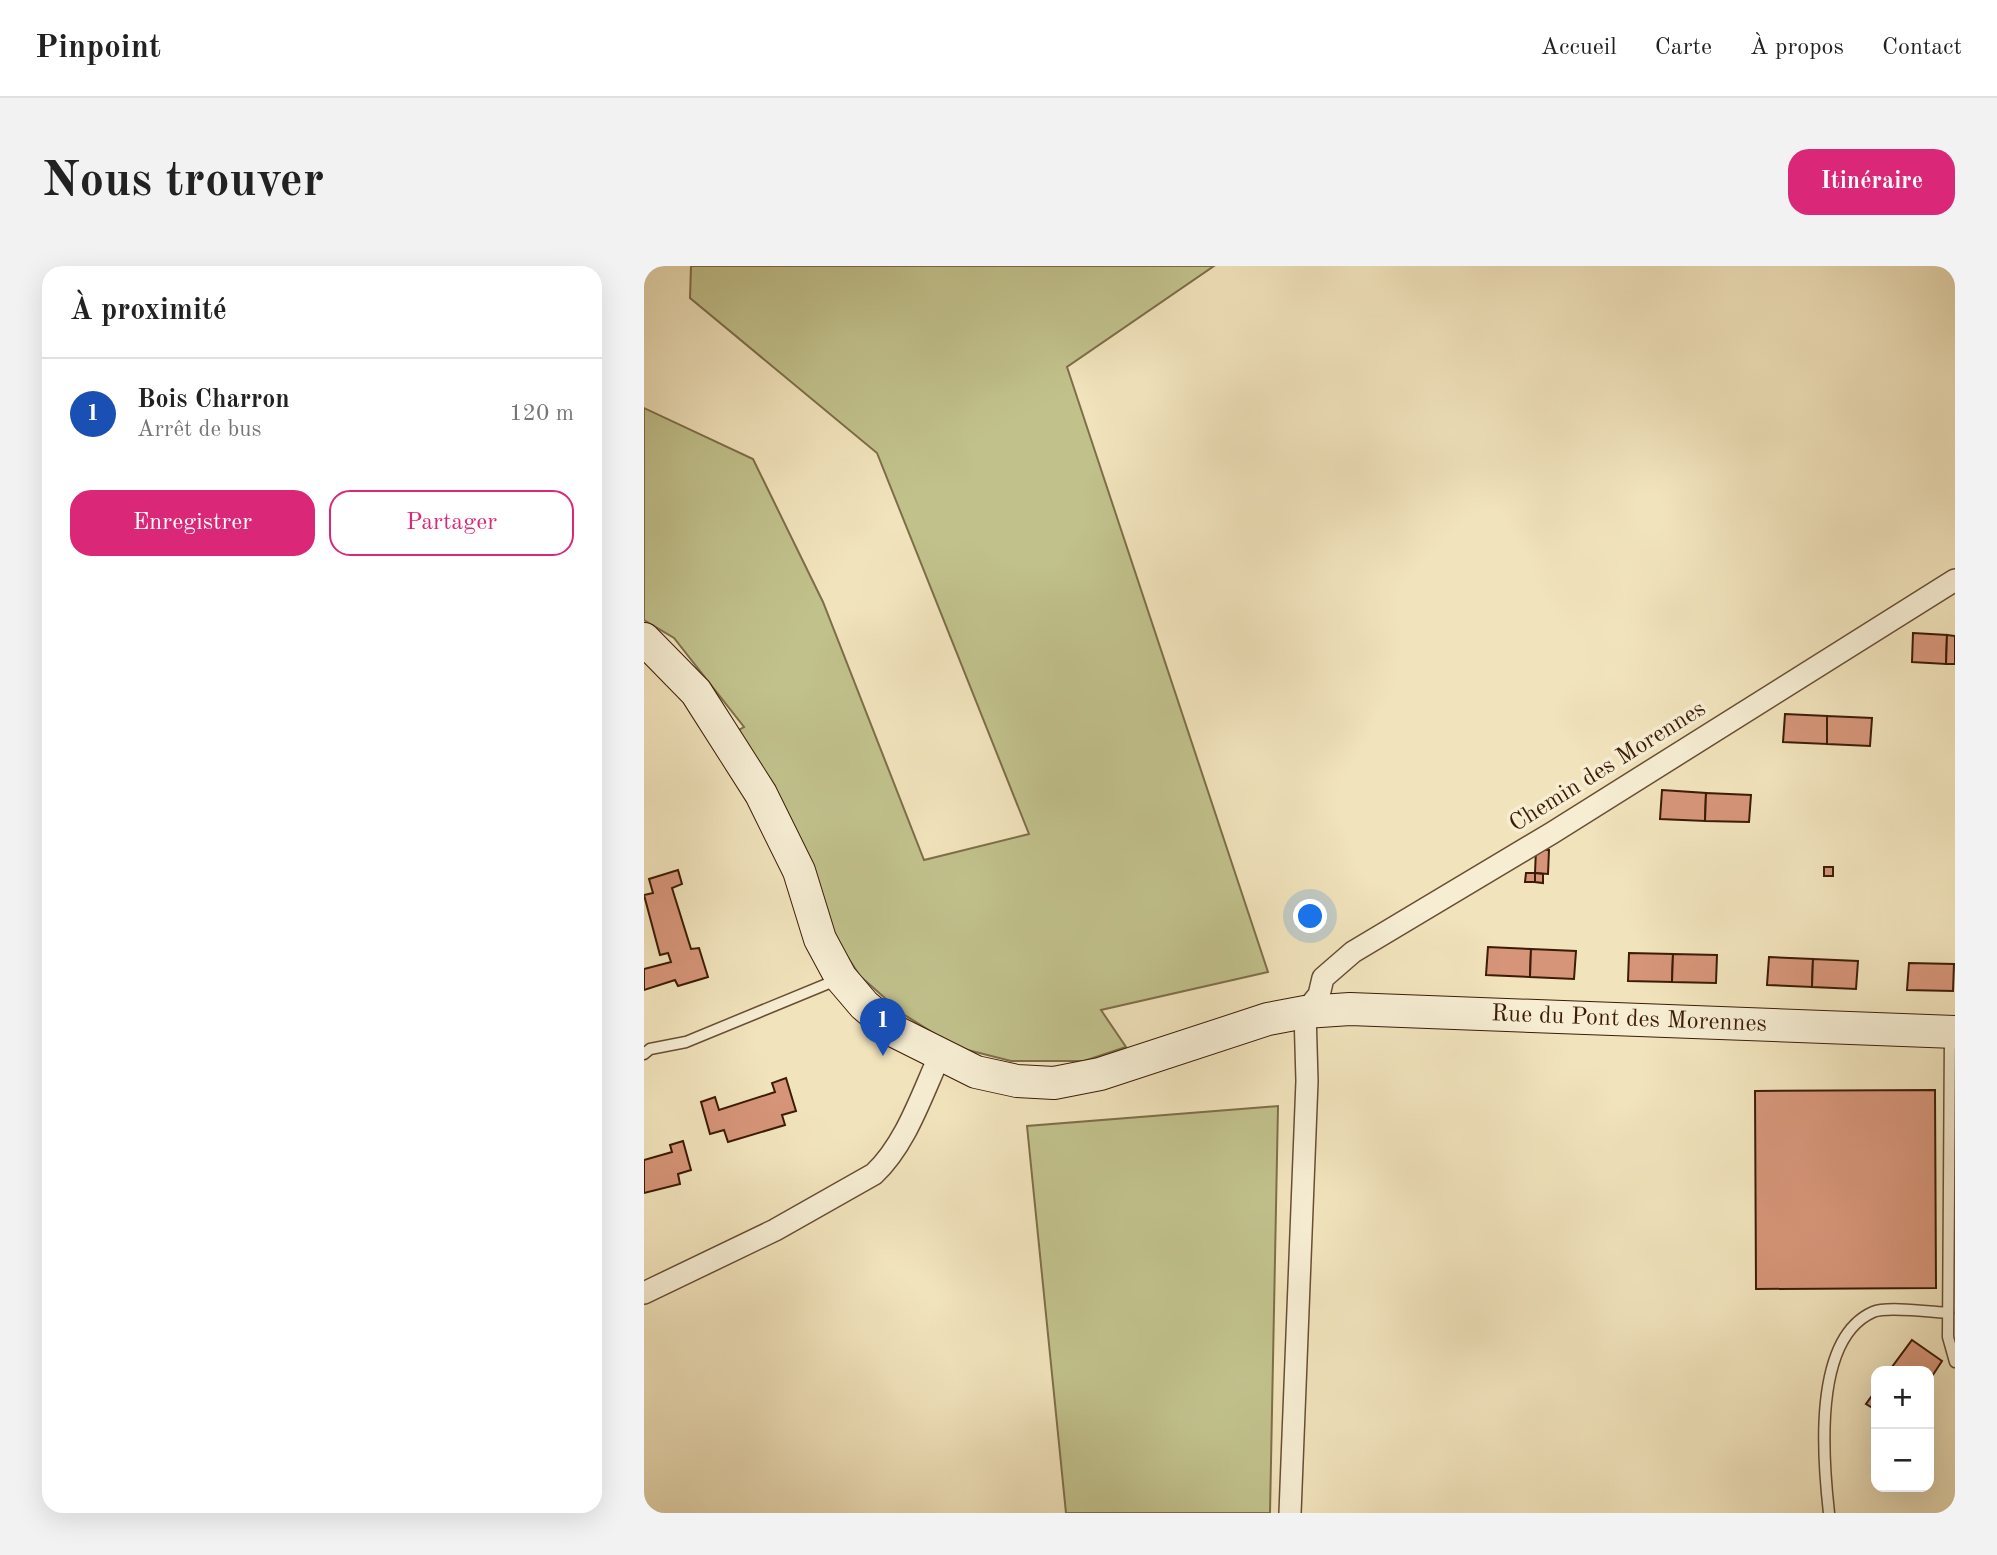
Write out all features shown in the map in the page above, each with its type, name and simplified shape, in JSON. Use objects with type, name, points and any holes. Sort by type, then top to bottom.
[{"type":"street","name":"Chemin des Morennes","points":[[1305,1012],[1319,995],[1323,978],[1353,952],[1552,833],[1955,580]]},
{"type":"street","name":"Rue du Pont des Morennes","points":[[644,639],[696,692],[761,794],[799,870],[820,939],[841,978],[864,1005],[896,1032],[976,1072],[1017,1081],[1054,1083],[1100,1074],[1255,1023],[1305,1012],[1350,1009],[1953,1032]]},
{"type":"street","points":[[1290,1513],[1307,1094],[1305,1012]]},
{"type":"street","points":[[644,1293],[775,1230],[874,1174],[887,1162],[902,1136],[940,1055]]},
{"type":"lane","points":[[644,1054],[650,1049],[686,1042],[841,978]]},
{"type":"lane","points":[[1953,1032],[1948,1337],[1955,1362]]},
{"type":"lane","points":[[1829,1513],[1822,1457],[1831,1368],[1842,1344],[1855,1324],[1875,1311],[1948,1313]]},
{"type":"green space","points":[[691,266],[1214,266],[1067,367],[1268,972],[1101,1010],[1126,1047],[1084,1061],[1011,1061],[956,1047],[903,1014],[860,976],[829,929],[737,731],[744,727],[674,638],[644,620],[644,408],[753,459],[823,602],[924,860],[1029,834],[877,453],[690,298]]},
{"type":"green space","points":[[1278,1106],[1270,1513],[1066,1513],[1027,1126]]},
{"type":"building","points":[[1913,633],[1947,635],[1946,664],[1912,662]]},
{"type":"building","points":[[1947,635],[1955,636],[1955,664],[1946,664]]},
{"type":"building","points":[[1785,714],[1827,716],[1827,744],[1783,742]]},
{"type":"building","points":[[1827,716],[1872,718],[1870,746],[1827,744]]},
{"type":"building","points":[[1662,790],[1706,793],[1705,821],[1660,819]]},
{"type":"building","points":[[1706,793],[1751,795],[1749,822],[1705,821]]},
{"type":"building","points":[[1536,849],[1549,850],[1548,874],[1535,873]]},
{"type":"building","points":[[1824,867],[1833,867],[1833,876],[1824,876]]},
{"type":"building","points":[[678,870],[682,884],[672,888],[691,949],[699,948],[708,977],[678,986],[675,980],[644,990],[644,969],[671,962],[668,953],[660,955],[644,895],[653,893],[649,879]]},
{"type":"building","points":[[1526,873],[1535,873],[1535,882],[1525,882]]},
{"type":"building","points":[[1535,873],[1543,874],[1543,883],[1535,882]]},
{"type":"building","points":[[1488,947],[1531,949],[1530,977],[1486,975]]},
{"type":"building","points":[[1531,949],[1576,951],[1574,979],[1530,977]]},
{"type":"building","points":[[1629,953],[1673,954],[1672,982],[1628,981]]},
{"type":"building","points":[[1673,954],[1717,955],[1716,983],[1672,982]]},
{"type":"building","points":[[1769,957],[1813,959],[1812,987],[1767,985]]},
{"type":"building","points":[[1813,959],[1858,961],[1856,989],[1812,987]]},
{"type":"building","points":[[1909,963],[1954,964],[1953,991],[1907,990]]},
{"type":"building","points":[[786,1078],[796,1111],[782,1115],[785,1125],[728,1142],[724,1130],[710,1134],[701,1102],[715,1097],[719,1110],[775,1092],[772,1083]]},
{"type":"building","points":[[1935,1090],[1936,1288],[1756,1289],[1755,1091]]},
{"type":"building","points":[[683,1141],[691,1170],[678,1174],[680,1184],[644,1193],[644,1160],[672,1152],[670,1145]]},
{"type":"building","points":[[1912,1340],[1942,1361],[1934,1373],[1934,1366],[1893,1366]]},
{"type":"place","name":"Bois Charron","points":[[883,1056]]}]
